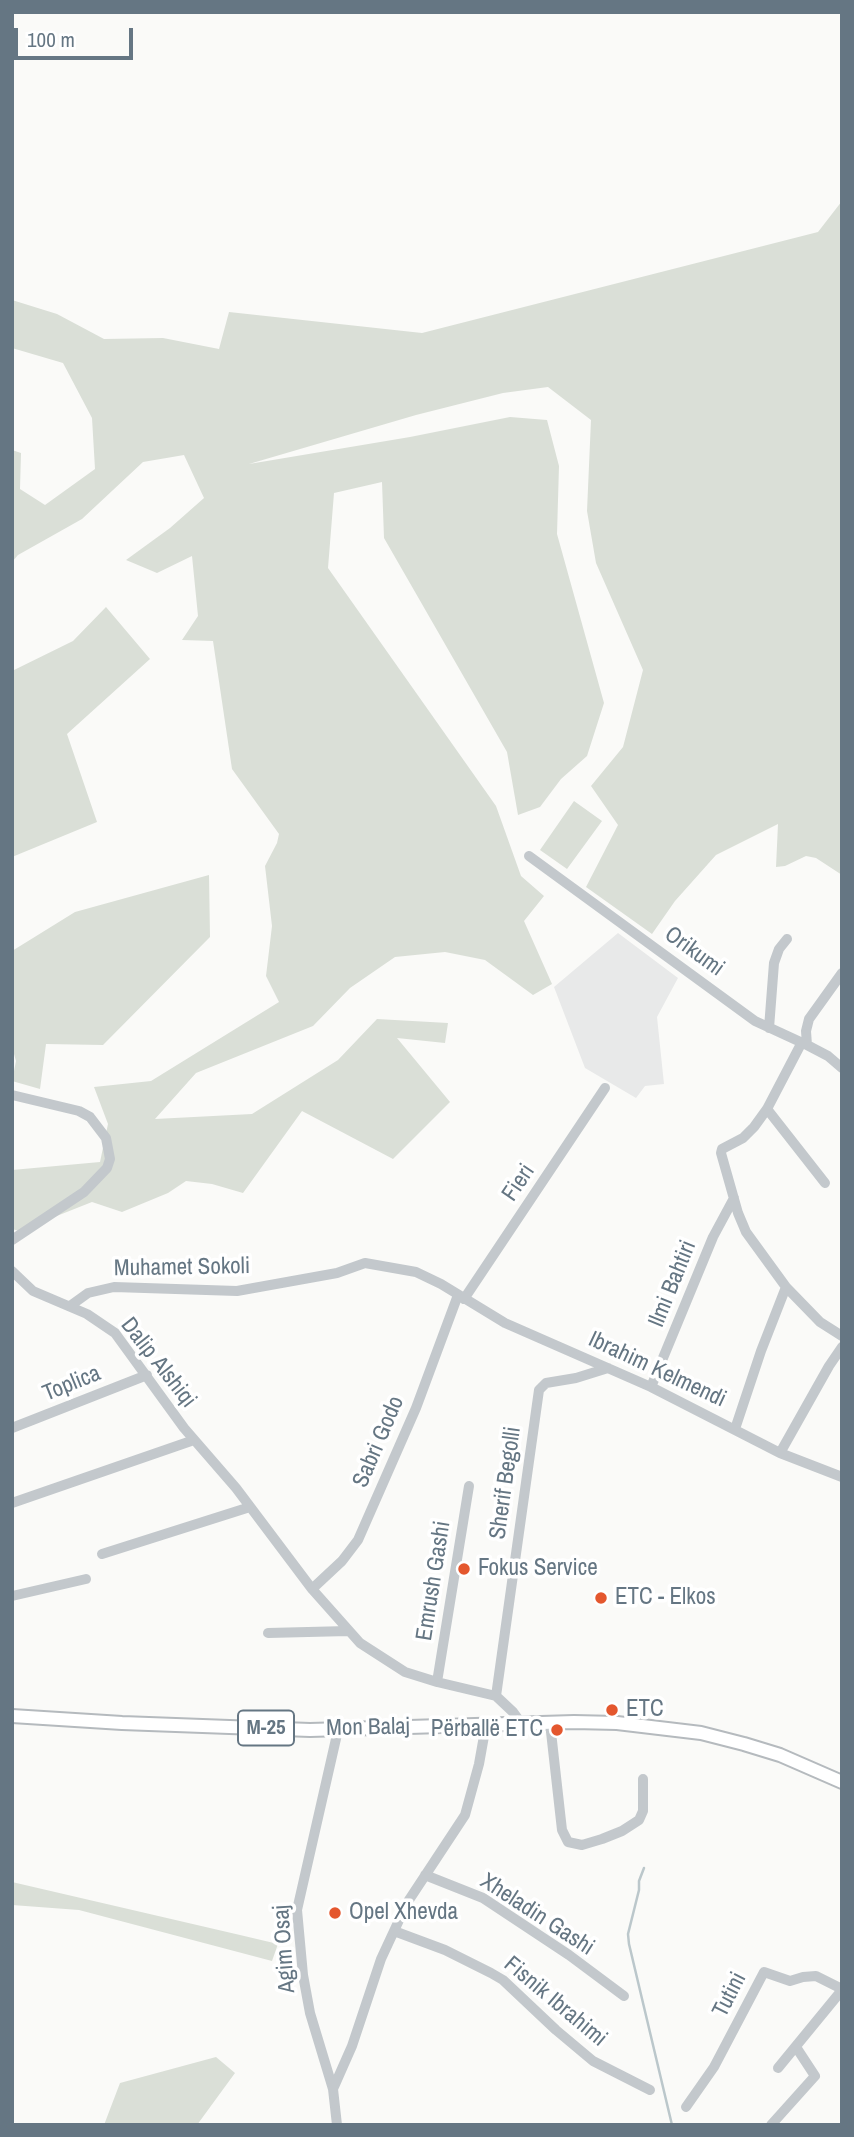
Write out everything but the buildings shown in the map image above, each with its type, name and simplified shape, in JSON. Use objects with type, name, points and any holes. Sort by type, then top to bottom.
[{"type":"main road","name":"Mon Balaj","points":[[12,1716],[122,1723],[338,1730],[520,1723],[617,1723],[701,1733],[780,1755],[842,1782]]},
{"type":"street","name":"Orikumi","points":[[529,856],[741,1011],[769,1028],[828,1056],[842,1068]]},
{"type":"street","points":[[769,1028],[774,963],[779,948],[786,939]]},
{"type":"street","points":[[842,973],[809,1019],[804,1044],[767,1109],[750,1132],[722,1149],[721,1153],[746,1232],[786,1287],[820,1322],[842,1336]]},
{"type":"street","name":"Fieri","points":[[461,1297],[605,1088]]},
{"type":"street","points":[[12,1096],[79,1111],[90,1116],[106,1138],[110,1158],[107,1168],[84,1192],[12,1240]]},
{"type":"street","points":[[767,1109],[825,1183]]},
{"type":"street","name":"Ilmi Bahtiri","points":[[651,1387],[713,1237],[734,1198]]},
{"type":"street","name":"Muhamet Sokoli","points":[[70,1306],[88,1293],[100,1289],[133,1287],[237,1290],[337,1273],[365,1262],[428,1276],[461,1297]]},
{"type":"street","name":"Dalip Alshiqi","points":[[12,1271],[33,1291],[70,1306],[101,1322],[115,1333],[194,1440],[250,1507],[312,1589],[360,1643],[390,1664],[437,1682],[496,1696]]},
{"type":"street","points":[[735,1429],[786,1287]]},
{"type":"street","name":"Ibrahim Kelmendi","points":[[461,1297],[505,1323],[651,1387],[780,1453],[842,1478]]},
{"type":"street","name":"Sabri Godo","points":[[312,1589],[342,1561],[358,1539],[461,1297]]},
{"type":"street","points":[[780,1453],[823,1374],[842,1348]]},
{"type":"street","name":"Sherif Begolli","points":[[496,1696],[539,1390],[546,1383],[576,1378],[608,1368]]},
{"type":"street","name":"Toplica","points":[[12,1428],[147,1375]]},
{"type":"street","points":[[12,1503],[194,1440]]},
{"type":"street","name":"Emrush Gashi","points":[[437,1682],[469,1486]]},
{"type":"street","points":[[102,1554],[250,1507]]},
{"type":"street","points":[[12,1596],[86,1578]]},
{"type":"street","points":[[268,1633],[348,1631]]},
{"type":"street","points":[[496,1696],[520,1723]]},
{"type":"street","points":[[550,1723],[562,1830],[568,1842],[582,1845],[602,1839],[639,1820],[643,1811],[643,1779]]},
{"type":"street","points":[[333,2090],[352,2046],[381,1959],[407,1903],[465,1815],[479,1764],[484,1736],[482,1725]]},
{"type":"street","name":"Agim Osaj","points":[[337,2125],[333,2090],[310,2013],[303,1975],[297,1910],[338,1730]]},
{"type":"street","name":"Xheladin Gashi","points":[[425,1875],[483,1898],[536,1932],[624,1996]]},
{"type":"street","name":"Fisnik Ibrahimi","points":[[394,1931],[444,1950],[497,1976],[593,2060],[650,2090]]},
{"type":"street","name":"Tutini","points":[[686,2107],[714,2067],[764,1972],[790,1982],[816,1976],[842,1990]]},
{"type":"street","points":[[778,2068],[842,1990]]},
{"type":"street","points":[[771,2125],[815,2076],[796,2047]]},
{"type":"shaded area","points":[[842,201],[842,875],[816,858],[806,856],[785,866],[776,867],[778,824],[716,855],[675,901],[652,934],[586,887],[618,825],[591,786],[623,747],[643,670],[596,563],[587,511],[591,420],[548,387],[503,393],[416,415],[249,464],[510,417],[547,420],[559,466],[557,534],[604,703],[587,756],[561,779],[540,807],[518,815],[507,752],[384,538],[382,482],[334,493],[328,568],[496,806],[521,876],[544,896],[524,921],[552,984],[533,995],[485,960],[445,952],[395,957],[350,988],[313,1026],[196,1073],[155,1119],[252,1114],[338,1060],[377,1019],[448,1023],[445,1043],[397,1038],[450,1102],[393,1159],[302,1111],[243,1193],[212,1184],[186,1181],[168,1193],[122,1212],[92,1202],[19,1231],[12,1229],[12,1170],[100,1162],[108,1124],[94,1087],[151,1081],[279,1002],[266,976],[272,926],[265,866],[279,834],[232,769],[213,641],[182,640],[198,616],[192,556],[157,573],[126,560],[170,528],[204,498],[184,455],[143,462],[82,519],[18,555],[12,562],[12,450],[21,453],[20,489],[45,505],[95,469],[92,418],[63,363],[12,348],[12,300],[57,314],[104,339],[163,338],[219,349],[229,312],[422,333],[818,232]]},
{"type":"shaded area","points":[[106,607],[150,659],[67,734],[97,822],[12,857],[12,671],[73,641]]},
{"type":"shaded area","points":[[574,801],[602,821],[567,869],[540,850]]},
{"type":"shaded area","points":[[209,875],[210,937],[103,1045],[46,1044],[40,1089],[12,1081],[16,1061],[12,1047],[12,951],[75,912]]},
{"type":"shaded area","points":[[618,933],[678,978],[657,1017],[664,1084],[645,1086],[636,1098],[585,1068],[554,987]]},
{"type":"shaded area","points":[[12,1882],[278,1944],[272,1961],[79,1910],[12,1905]]},
{"type":"shaded area","points":[[216,2057],[235,2073],[197,2125],[104,2125],[120,2083]]},
{"type":"waterway","points":[[644,1868],[628,1934],[629,1944],[672,2125]]},
{"type":"place","name":"Fokus Service","points":[[464,1569]]},
{"type":"place","name":"ETC - Elkos","points":[[601,1598]]},
{"type":"place","name":"ETC","points":[[612,1710]]},
{"type":"place","name":"Përballë ETC","points":[[557,1730]]},
{"type":"place","name":"Opel Xhevda","points":[[335,1913]]}]
